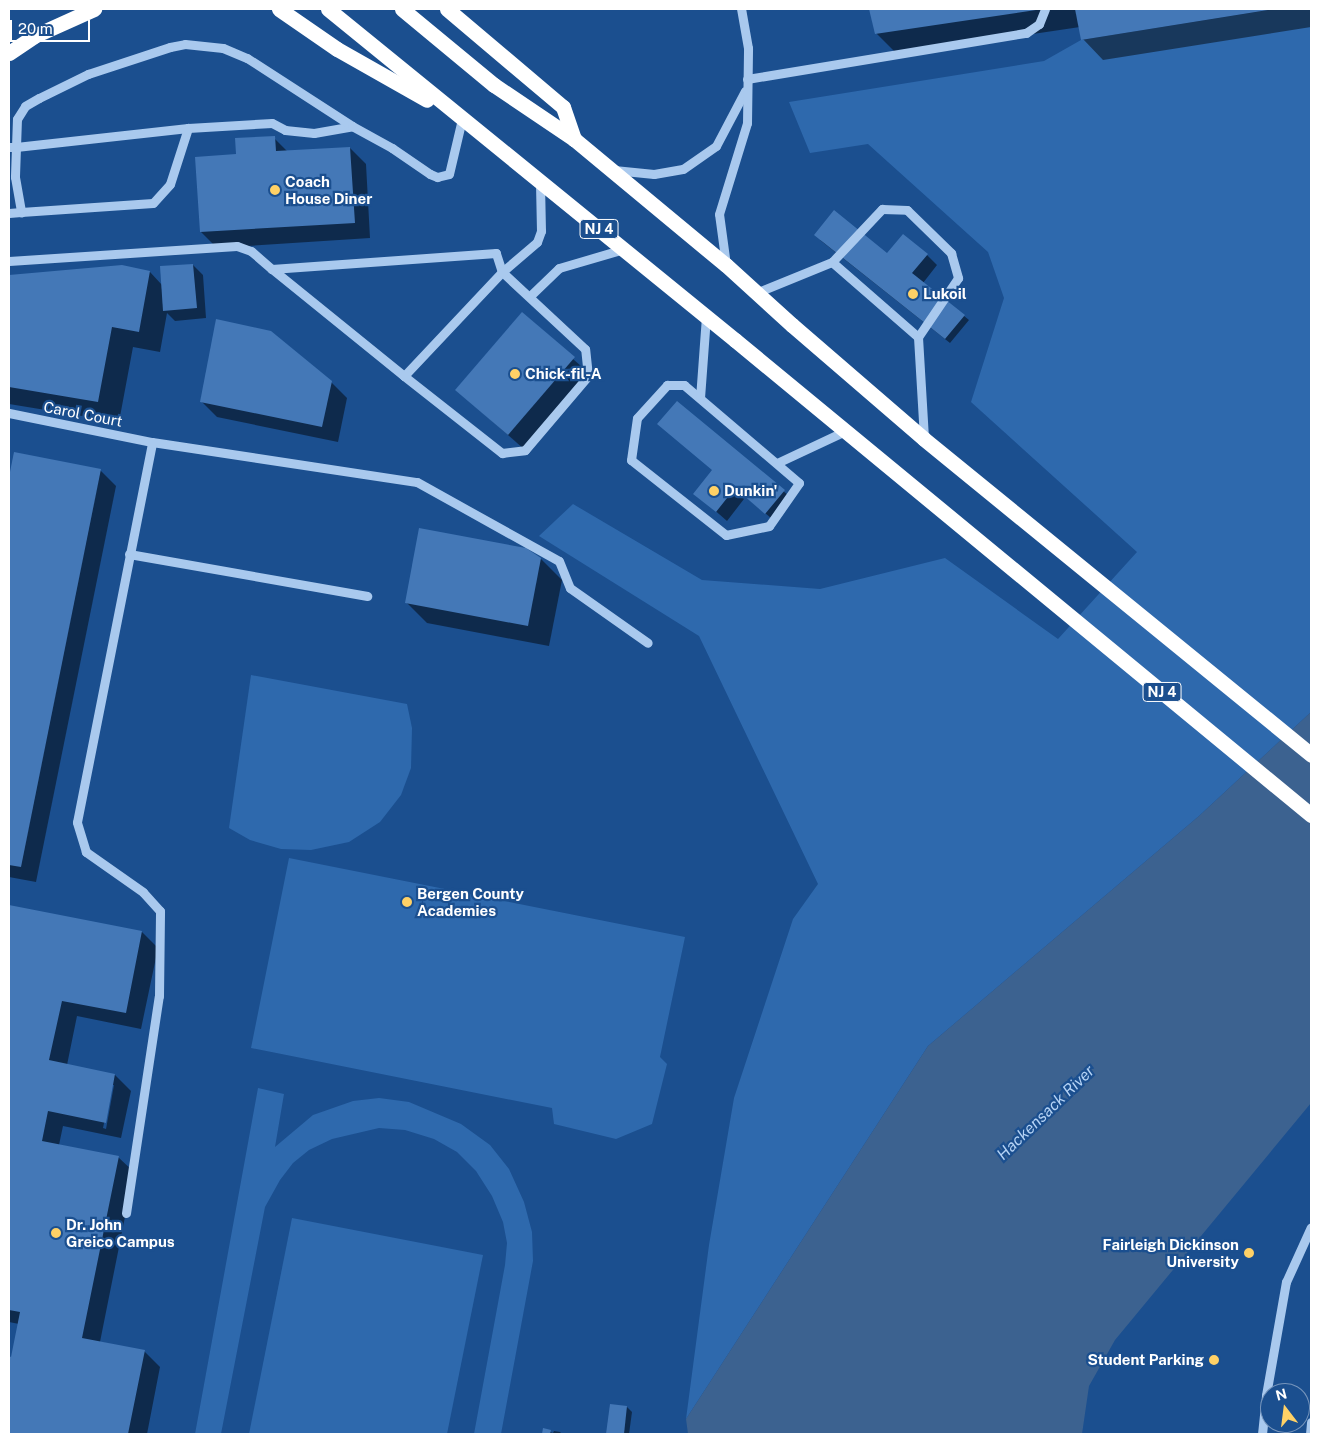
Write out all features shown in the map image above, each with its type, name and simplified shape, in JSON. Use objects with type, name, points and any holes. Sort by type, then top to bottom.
[{"type":"highway","points":[[9,53],[49,28],[94,9]]},
{"type":"highway","points":[[279,9],[337,49],[462,119]]},
{"type":"highway","name":"NJ 4","points":[[328,9],[706,316],[1311,816]]},
{"type":"highway","points":[[402,9],[494,85],[574,139],[726,264],[792,325],[924,439],[1311,755]]},
{"type":"highway","points":[[447,9],[563,107],[574,139]]},
{"type":"street","points":[[726,264],[719,214],[747,123],[746,79],[748,48],[741,9]]},
{"type":"street","points":[[746,79],[1026,33],[1039,24],[1045,9]]},
{"type":"street","points":[[21,212],[15,177],[13,147],[18,119],[25,106],[88,74],[170,46],[185,44],[222,48],[247,58],[352,126],[392,148],[430,174],[437,176],[449,174],[462,119]]},
{"type":"street","points":[[610,170],[654,174],[683,169],[716,146],[746,89]]},
{"type":"street","points":[[13,147],[188,128],[272,123],[285,130],[314,133],[352,126]]},
{"type":"street","points":[[9,213],[153,203],[170,184],[188,128]]},
{"type":"street","points":[[404,376],[502,272],[537,242],[541,231],[540,181]]},
{"type":"street","points":[[758,292],[832,262],[882,209],[907,210],[951,253],[958,278],[918,337],[924,439]]},
{"type":"street","points":[[9,261],[237,246],[251,251],[272,269],[404,376],[502,453],[525,450],[588,376],[584,349],[530,296],[502,272],[496,253],[272,269]]},
{"type":"street","points":[[530,296],[559,268],[624,249]]},
{"type":"street","points":[[832,262],[918,337]]},
{"type":"street","points":[[700,398],[706,316]]},
{"type":"street","points":[[684,384],[700,398],[799,483],[769,526],[726,534],[631,460],[638,418],[667,385],[684,384]]},
{"type":"street","name":"Carol Court","points":[[9,413],[152,442],[417,482],[559,561],[570,588],[648,643]]},
{"type":"street","points":[[777,463],[846,431]]},
{"type":"street","points":[[126,1213],[159,996],[160,911],[143,892],[86,852],[77,822],[152,442]]},
{"type":"street","points":[[130,554],[367,596]]},
{"type":"street","points":[[1262,1434],[1266,1395],[1286,1282],[1311,1227]]},
{"type":"street","points":[[1310,1434],[1311,1422]]},
{"type":"shaded area","points":[[1275,9],[1311,9],[1311,712],[1199,816],[928,1046],[686,1419],[709,1245],[734,1098],[793,919],[818,884],[699,636],[539,536],[573,504],[702,580],[820,589],[945,558],[1058,639],[1137,552],[971,402],[1004,298],[988,252],[868,144],[810,153],[789,102],[1044,61],[1081,40]]},
{"type":"shaded area","points":[[251,675],[407,704],[412,728],[411,768],[401,795],[380,822],[349,842],[311,850],[281,849],[250,840],[229,828]]},
{"type":"shaded area","points":[[289,858],[685,937],[660,1057],[667,1064],[652,1124],[616,1139],[554,1124],[552,1108],[251,1048]]},
{"type":"shaded area","points":[[258,1088],[284,1094],[275,1147],[313,1115],[353,1101],[379,1098],[409,1102],[461,1124],[490,1145],[509,1169],[524,1202],[532,1232],[533,1261],[501,1434],[474,1434],[505,1265],[507,1243],[503,1222],[492,1196],[476,1171],[457,1152],[434,1139],[405,1130],[379,1128],[332,1139],[309,1150],[293,1163],[280,1180],[265,1207],[221,1434],[195,1434]]},
{"type":"shaded area","points":[[292,1218],[483,1255],[447,1434],[249,1434]]},
{"type":"water","name":"Hackensack River","points":[[1311,712],[1311,1103],[1115,1340],[1089,1386],[1082,1434],[688,1434],[686,1419],[928,1046],[1199,816]]},
{"type":"building","points":[[869,9],[1036,9],[1036,10],[875,34]]},
{"type":"building","points":[[1075,9],[1268,9],[1268,10],[1081,40]]},
{"type":"building","name":"Coach House Diner","points":[[275,136],[276,151],[350,147],[355,223],[200,232],[195,157],[236,154],[235,138]]},
{"type":"building","name":"Lukoil","points":[[834,210],[887,253],[903,234],[928,254],[912,273],[965,315],[945,339],[814,235]]},
{"type":"building","points":[[193,264],[197,308],[163,311],[160,266]]},
{"type":"building","points":[[122,265],[150,271],[139,332],[112,327],[98,402],[9,387],[9,275]]},
{"type":"building","name":"Chick-fil-A","points":[[522,312],[575,357],[508,435],[455,390]]},
{"type":"building","points":[[216,319],[271,331],[332,381],[322,427],[200,402]]},
{"type":"building","points":[[677,401],[785,490],[765,514],[735,488],[716,512],[693,494],[712,470],[657,424]]},
{"type":"building","points":[[14,452],[101,469],[21,867],[9,865],[9,477]]},
{"type":"building","points":[[419,528],[526,548],[541,558],[528,626],[405,603]]},
{"type":"building","name":"Dr. John Greico Campus","points":[[9,905],[142,931],[126,1013],[62,1001],[49,1060],[115,1074],[106,1123],[48,1111],[42,1141],[119,1156],[82,1338],[145,1350],[128,1434],[9,1434],[9,1356],[11,1357],[20,1312],[9,1310]]},
{"type":"building","points":[[610,1404],[627,1406],[624,1434],[606,1434]]},
{"type":"building","points":[[543,1428],[551,1430],[550,1434],[542,1434]]},
{"type":"place","name":"Coach House Diner","points":[[275,190]]},
{"type":"place","name":"Lukoil","points":[[913,294]]},
{"type":"place","name":"Chick-fil-A","points":[[515,374]]},
{"type":"place","name":"Dunkin'","points":[[714,491]]},
{"type":"place","name":"Bergen County Academies","points":[[407,902]]},
{"type":"place","name":"Dr. John Greico Campus","points":[[56,1233]]},
{"type":"place","name":"Fairleigh Dickinson University","points":[[1249,1253]]},
{"type":"place","name":"Student Parking","points":[[1214,1360]]}]
